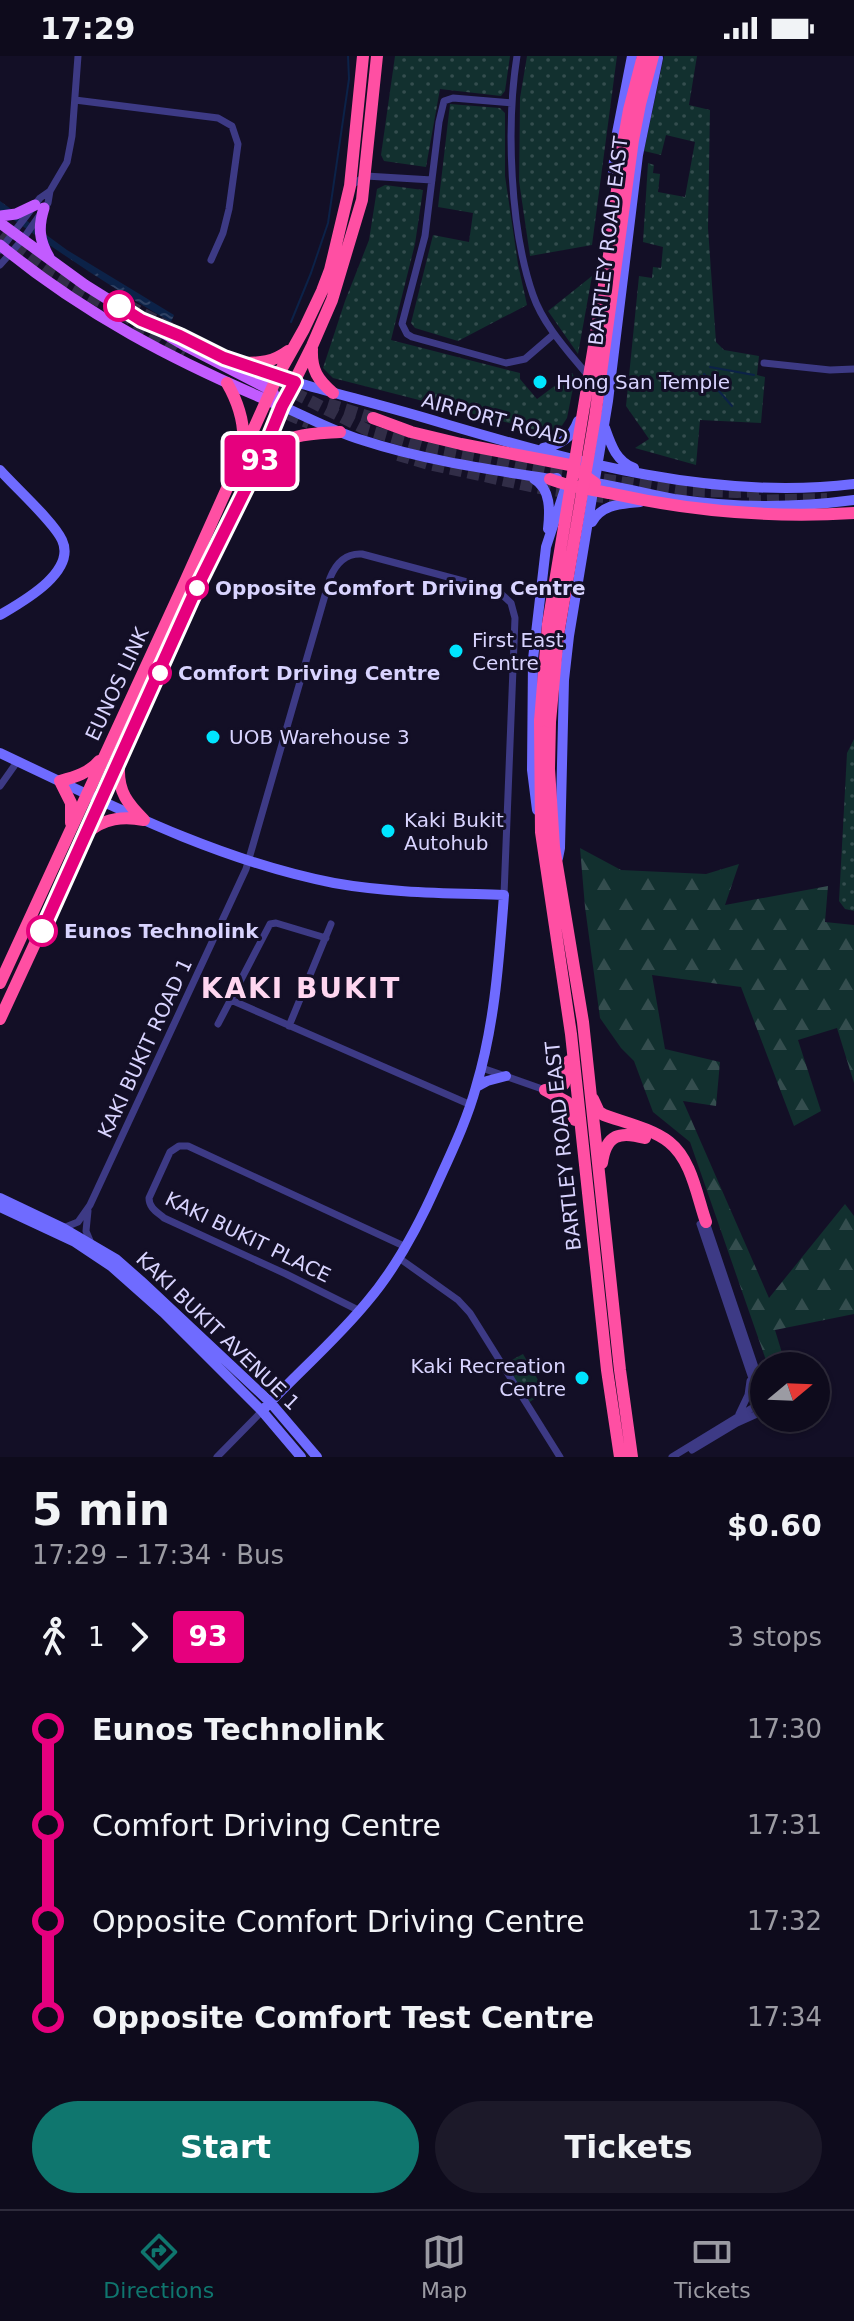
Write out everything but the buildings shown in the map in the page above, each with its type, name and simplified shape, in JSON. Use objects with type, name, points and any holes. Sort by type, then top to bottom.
[{"type":"highway","name":"EUNOS LINK","points":[[0,983],[272,389],[308,322],[330,270],[350,186],[363,56]]},
{"type":"highway","name":"EUNOS LINK","points":[[0,1019],[332,300],[362,200],[377,56]]},
{"type":"highway","points":[[545,722],[548,624],[609,255],[622,149],[643,56]]},
{"type":"highway","points":[[545,722],[595,417],[633,140],[656,56]]},
{"type":"highway","points":[[353,161],[361,161],[367,156]]},
{"type":"highway","points":[[312,346],[314,373],[333,393]]},
{"type":"highway","points":[[242,363],[277,360],[292,349]]},
{"type":"highway","points":[[227,383],[244,433],[240,461]]},
{"type":"highway","points":[[373,418],[411,432],[569,472],[594,486],[646,502],[780,515],[853,505]]},
{"type":"highway","points":[[260,460],[278,443],[295,437],[340,432]]},
{"type":"highway","points":[[550,479],[569,472],[594,486]]},
{"type":"highway","name":"BARTLEY ROAD EAST","points":[[545,722],[541,832],[571,1034],[582,1143],[614,1370],[632,1457]]},
{"type":"highway","name":"BARTLEY ROAD EAST","points":[[545,722],[551,812],[576,970],[600,1181],[620,1457]]},
{"type":"highway","points":[[70,831],[71,803],[60,781],[93,768],[107,753]]},
{"type":"highway","points":[[121,758],[119,778],[122,793],[144,820]]},
{"type":"highway","points":[[85,835],[108,820],[126,817],[144,820]]},
{"type":"highway","points":[[545,1090],[557,1089],[564,1084],[571,1034]]},
{"type":"highway","points":[[545,1090],[562,1098],[570,1107],[582,1143]]},
{"type":"highway","points":[[591,1093],[599,1112],[653,1133],[668,1141],[680,1154],[688,1168],[703,1223]]},
{"type":"highway","points":[[600,1181],[604,1149],[616,1137],[631,1134],[654,1141],[668,1150],[682,1171],[703,1223]]},
{"type":"main road","name":"BARTLEY ROAD EAST","points":[[537,449],[555,446],[575,429],[611,201],[616,138],[632,56]]},
{"type":"main road","name":"BARTLEY ROAD EAST","points":[[557,861],[560,848],[564,680],[569,636],[599,464],[638,155],[656,56]]},
{"type":"main road","points":[[628,79],[637,94],[646,93],[652,87]]},
{"type":"main road","points":[[0,216],[39,207],[40,237],[51,260]]},
{"type":"main road","name":"AIRPORT ROAD","points":[[0,223],[85,285],[141,320],[272,389]]},
{"type":"main road","name":"AIRPORT ROAD","points":[[3,249],[96,316],[227,383],[272,389],[295,382],[537,449],[569,472],[599,464],[679,481],[781,489],[854,484]]},
{"type":"main road","points":[[601,267],[614,263],[623,273]]},
{"type":"main road","name":"AIRPORT ROAD","points":[[141,320],[224,358],[242,363],[272,389],[282,406],[362,441],[426,457],[550,479]]},
{"type":"main road","points":[[604,426],[620,459],[626,465],[650,475]]},
{"type":"main road","points":[[0,470],[59,534],[65,550],[59,570],[29,598],[0,615]]},
{"type":"main road","name":"BARTLEY ROAD EAST","points":[[541,832],[532,770],[532,682],[546,547],[569,472]]},
{"type":"main road","points":[[529,476],[539,481],[548,498],[546,547]]},
{"type":"main road","points":[[594,486],[676,499],[737,504],[853,505]]},
{"type":"main road","points":[[839,486],[853,505]]},
{"type":"main road","points":[[587,529],[601,510],[646,502]]},
{"type":"main road","points":[[0,753],[197,844],[248,860],[324,880],[370,888],[504,895],[498,974],[482,1068],[471,1105],[427,1207],[399,1258],[360,1311],[262,1411]]},
{"type":"main road","points":[[476,1087],[506,1076]]},
{"type":"main road","name":"KAKI BUKIT AVENUE 1","points":[[0,1198],[63,1228],[116,1259],[270,1402],[317,1457]]},
{"type":"main road","name":"KAKI BUKIT AVENUE 1","points":[[0,1207],[75,1242],[111,1266],[164,1313],[262,1411],[301,1457]]},
{"type":"street","points":[[0,265],[3,249],[18,236],[67,162],[78,56]]},
{"type":"street","points":[[517,56],[512,103],[512,171],[521,250],[533,297],[554,334],[583,366]]},
{"type":"street","points":[[512,103],[453,98],[444,101],[425,236],[402,324],[407,334],[506,363],[525,359],[554,334]]},
{"type":"street","points":[[75,100],[218,118],[232,126],[238,144],[229,209],[211,260]]},
{"type":"street","points":[[350,186],[366,176],[432,180]]},
{"type":"street","points":[[764,363],[830,370],[854,369]]},
{"type":"street","name":"KAKI BUKIT ROAD 1","points":[[63,1228],[78,1222],[90,1205],[246,869],[330,578],[337,565],[347,556],[362,554],[497,590],[511,603],[515,631],[504,895]]},
{"type":"street","points":[[0,786],[17,762]]},
{"type":"street","points":[[218,1024],[270,924],[276,923],[326,938]]},
{"type":"street","points":[[289,1026],[331,924]]},
{"type":"street","points":[[231,1000],[471,1105]]},
{"type":"street","points":[[482,1068],[545,1090]]},
{"type":"street","name":"KAKI BUKIT PLACE","points":[[360,1311],[164,1218],[154,1210],[149,1198],[170,1152],[179,1146],[188,1146],[406,1247]]},
{"type":"street","name":"KAKI BUKIT ROAD 1","points":[[90,1205],[86,1226],[91,1243]]},
{"type":"street","points":[[703,1223],[750,1373]]},
{"type":"street","points":[[703,1223],[750,1355]]},
{"type":"street","points":[[399,1258],[437,1284],[470,1313],[560,1457]]},
{"type":"street","points":[[737,1416],[748,1395],[750,1382]]},
{"type":"street","points":[[217,1457],[262,1411]]},
{"type":"street","points":[[672,1457],[737,1416],[750,1412]]},
{"type":"street","points":[[681,1457],[750,1415]]},
{"type":"green space","points":[[395,56],[510,56],[505,91],[501,96],[440,89],[426,167],[384,161],[381,155]]},
{"type":"green space","points":[[527,56],[617,56],[592,245],[530,256],[519,181],[520,98]]},
{"type":"green space","points":[[664,56],[697,56],[689,105],[710,110],[708,228],[716,342],[724,350],[759,356],[757,375],[765,377],[761,423],[700,420],[696,465],[635,448],[649,439],[626,406],[639,276],[652,278],[653,267],[661,268],[663,247],[643,242],[648,163],[654,165],[653,173],[660,174],[658,192],[685,197],[695,142],[666,135],[661,155],[644,151]]},
{"type":"green space","points":[[450,104],[500,108],[505,113],[505,176],[527,305],[458,341],[415,328],[411,323],[433,235],[469,242],[473,213],[438,207]]},
{"type":"green space","points":[[385,185],[423,190],[415,244],[391,340],[520,373],[520,379],[537,399],[572,373],[575,378],[567,418],[561,427],[548,433],[333,378],[323,368],[369,240],[377,189]]},
{"type":"green space","points":[[592,276],[578,354],[548,311]]},
{"type":"green space","points":[[854,739],[854,911],[845,909],[839,901],[847,753]]},
{"type":"green space","points":[[580,848],[621,870],[706,874],[739,864],[725,905],[828,886],[825,922],[854,925],[854,1083],[837,1028],[798,1040],[821,1111],[794,1126],[741,987],[652,975],[665,1049],[720,1062],[716,1106],[683,1101],[769,1298],[845,1204],[854,1216],[854,1314],[775,1330],[782,1352],[763,1352],[690,1142],[653,1112],[634,1061],[600,1018]]},
{"type":"green space","points":[[523,1354],[545,1392],[528,1403],[504,1364]]},
{"type":"water","points":[[0,201],[67,250],[174,315],[171,322],[21,225],[0,210]]},
{"type":"waterway","points":[[291,322],[328,223],[349,79],[348,56]]},
{"type":"waterway","points":[[710,367],[754,375]]},
{"type":"waterway","points":[[704,374],[732,406]]},
{"type":"tunnel","points":[[0,236],[51,274],[129,318],[182,357]]},
{"type":"tunnel","points":[[112,297],[226,358]]},
{"type":"tunnel","points":[[246,368],[367,430],[430,448],[545,471],[676,490],[763,491]]},
{"type":"tunnel","points":[[328,404],[373,418]]},
{"type":"tunnel","points":[[271,407],[309,423]]},
{"type":"tunnel","points":[[398,455],[544,489],[619,499]]},
{"type":"tunnel","points":[[749,501],[827,499]]},
{"type":"bus line","name":"93","points":[[42,931],[197,587],[295,382],[224,358],[141,320],[119,306]]},
{"type":"place","name":"Hong San Temple","points":[[540,382]]},
{"type":"place","name":"Opposite Comfort Driving Centre","points":[[197,588]]},
{"type":"place","name":"First East Centre","points":[[456,651]]},
{"type":"place","name":"Comfort Driving Centre","points":[[160,673]]},
{"type":"place","name":"UOB Warehouse 3","points":[[213,737]]},
{"type":"place","name":"Kaki Bukit Autohub","points":[[388,831]]},
{"type":"place","name":"Eunos Technolink","points":[[42,931]]},
{"type":"place","name":"Kaki Recreation Centre","points":[[582,1378]]},
{"type":"district","name":"KAKI BUKIT","points":[[301,988]]}]
